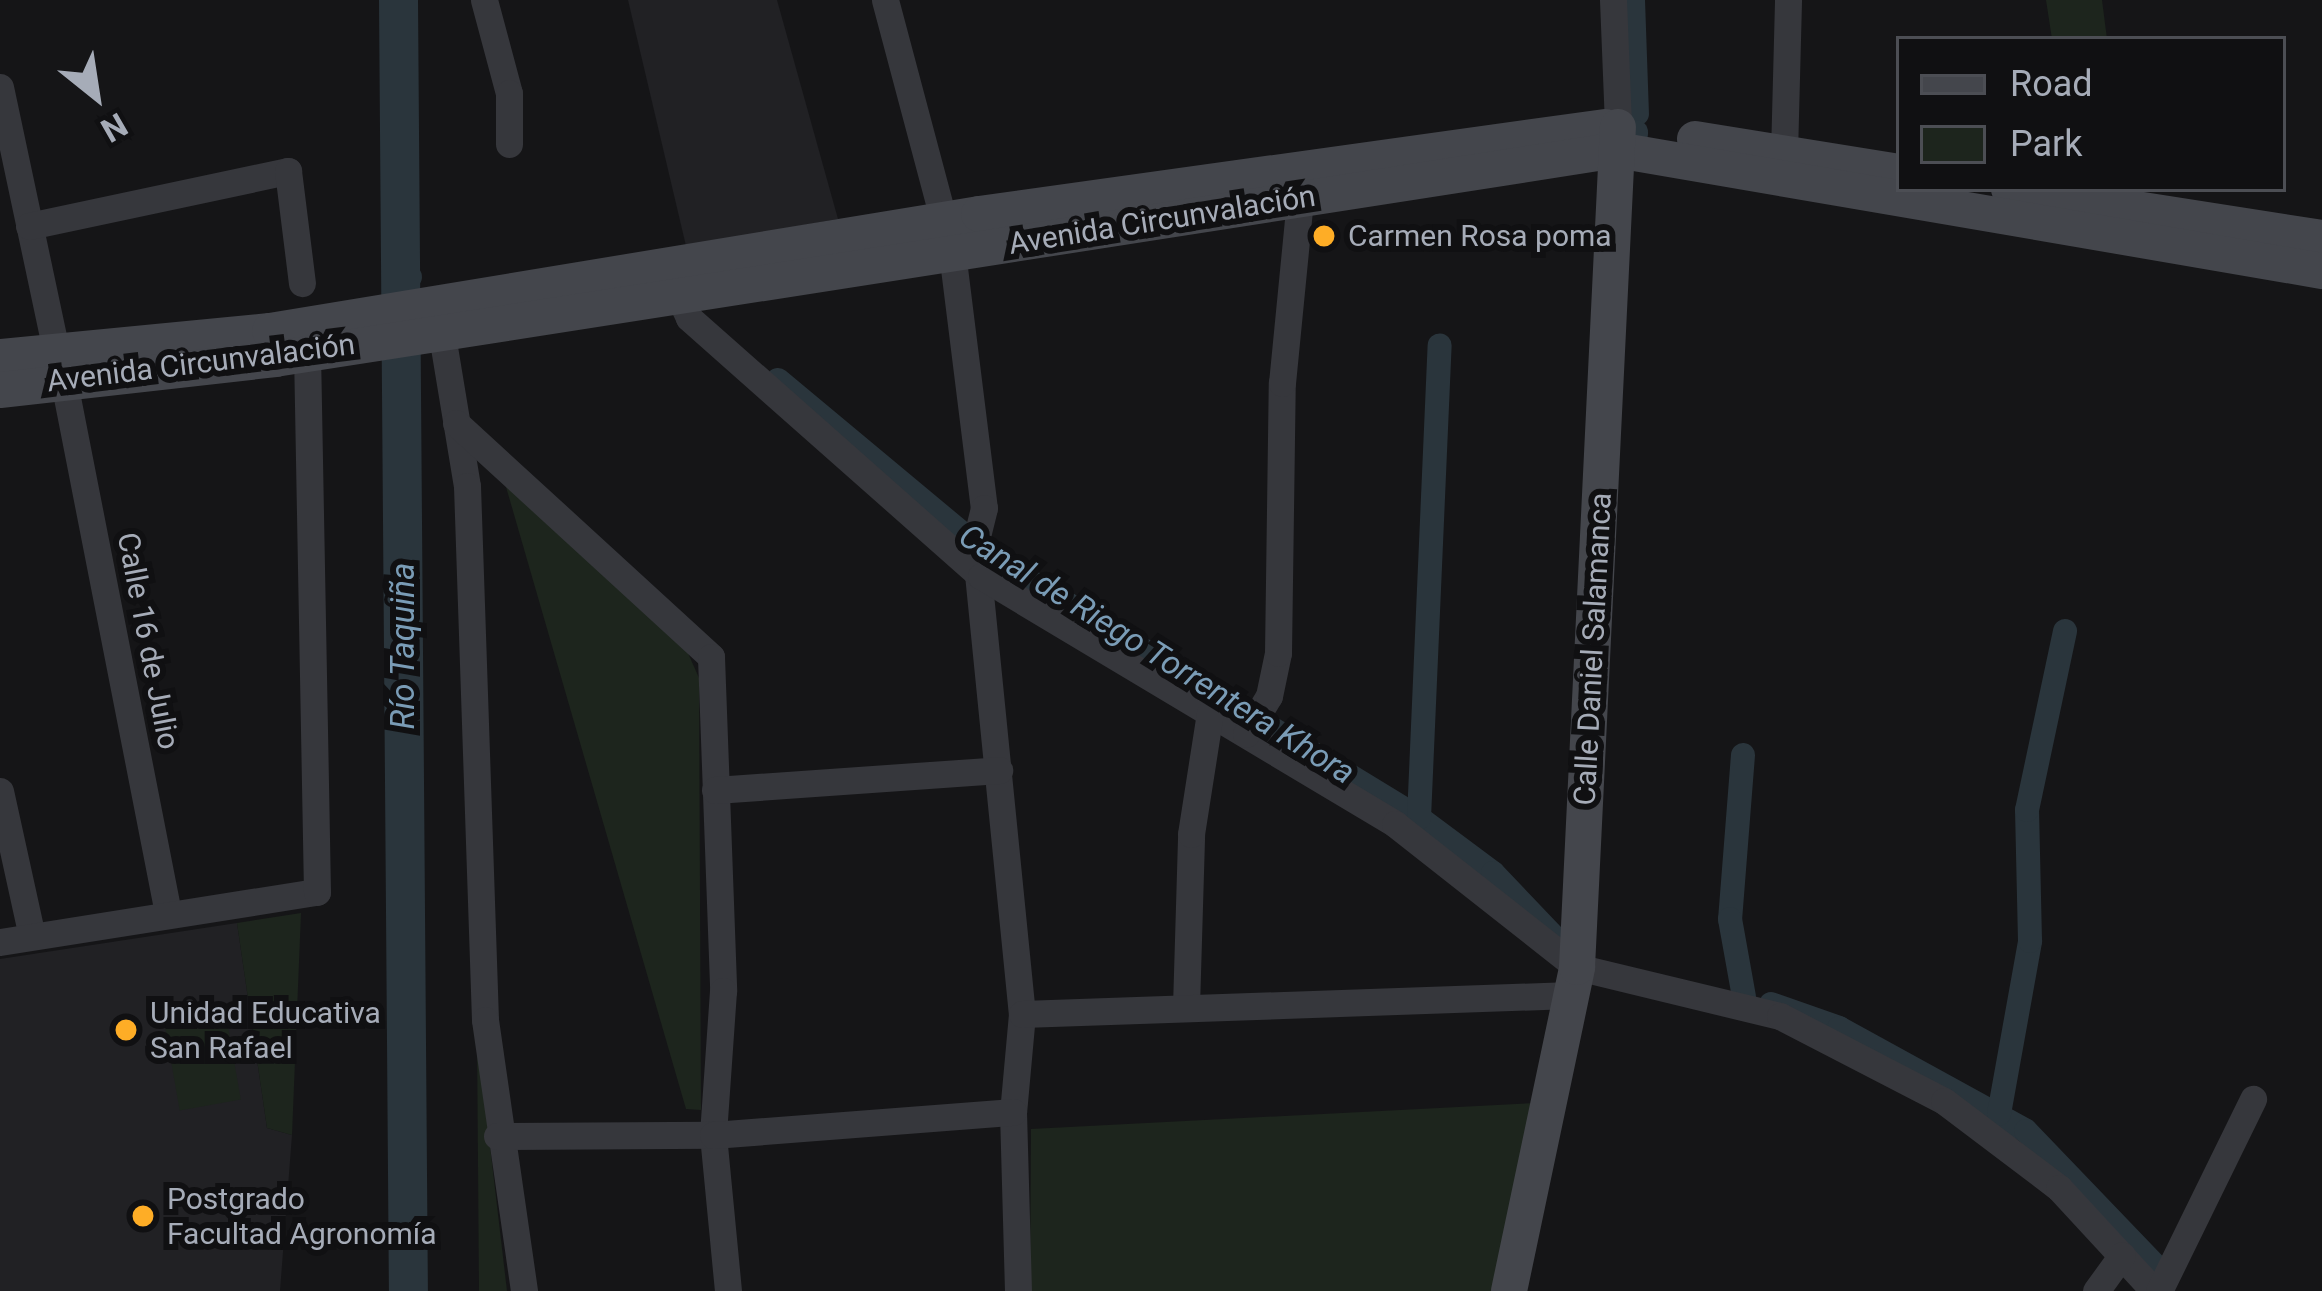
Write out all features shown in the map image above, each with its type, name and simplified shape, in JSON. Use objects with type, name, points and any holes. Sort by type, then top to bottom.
[{"type":"main road","name":"Avenida Circunvalación","points":[[428,318],[678,294],[948,236],[1300,198],[1617,137],[2188,261],[2322,271]]},
{"type":"main road","name":"Avenida Circunvalación","points":[[0,390],[60,367],[358,329],[1617,137],[1784,154],[1896,172]]},
{"type":"main road","name":"Calle Daniel Salamanca","points":[[1509,1291],[1574,981],[1617,137]]},
{"type":"main road","points":[[2028,192],[2322,238]]},
{"type":"main road","name":"Avenida Circunvalación","points":[[0,357],[60,367],[307,353],[358,329]]},
{"type":"street","points":[[484,0],[509,93],[509,144]]},
{"type":"street","points":[[885,0],[948,236],[984,508],[975,544],[1022,1014],[1013,1112],[1018,1291]]},
{"type":"street","name":"Calle Daniel Salamanca","points":[[1613,0],[1617,137]]},
{"type":"street","points":[[1784,154],[1788,0]]},
{"type":"street","name":"Calle 16 de Julio","points":[[0,87],[168,913]]},
{"type":"street","points":[[29,226],[288,171],[302,283]]},
{"type":"street","points":[[1246,734],[1269,696],[1278,652],[1282,383],[1300,198]]},
{"type":"street","points":[[678,294],[689,318],[981,576],[1395,824],[1574,981]]},
{"type":"street","points":[[428,318],[467,486],[485,1021],[497,1136],[524,1291]]},
{"type":"street","points":[[0,942],[317,892],[307,353]]},
{"type":"street","points":[[456,423],[711,657],[723,991],[713,1136],[728,1291]]},
{"type":"street","points":[[1186,1006],[1191,834],[1210,713]]},
{"type":"street","points":[[715,790],[1000,770]]},
{"type":"street","points":[[0,791],[32,936]]},
{"type":"street","points":[[1022,1014],[1574,981],[1780,1016],[1848,1046],[2005,1142],[2157,1291],[2253,1099]]},
{"type":"street","points":[[497,1136],[713,1136],[1013,1112]]},
{"type":"street","points":[[2096,1291],[2122,1255]]},
{"type":"shaded area","points":[[628,0],[777,0],[838,219],[686,246]]},
{"type":"shaded area","points":[[237,923],[267,1128],[292,1135],[280,1291],[0,1291],[0,959]]},
{"type":"green space","points":[[2046,0],[2102,0],[2107,36],[2052,36]]},
{"type":"green space","points":[[502,473],[688,653],[699,678],[701,1110],[686,1109]]},
{"type":"green space","points":[[301,913],[292,1135],[267,1128],[237,923]]},
{"type":"green space","points":[[225,1010],[241,1100],[180,1110],[164,1021]]},
{"type":"green space","points":[[477,1035],[507,1291],[479,1291]]},
{"type":"green space","points":[[1536,1103],[1496,1291],[1030,1291],[1031,1129]]},
{"type":"waterway","name":"Río Taquiña","points":[[398,0],[408,1291]]},
{"type":"waterway","name":"Canal de Riego Torrentera Khora","points":[[1633,0],[1637,114]]},
{"type":"waterway","name":"Río Taquiña","points":[[396,276],[410,277]]},
{"type":"waterway","points":[[1419,818],[1440,345]]},
{"type":"waterway","name":"Canal de Riego Torrentera Khora","points":[[778,380],[989,556],[1419,818],[1493,873],[1553,936]]},
{"type":"waterway","points":[[1999,1114],[2030,941],[2027,810],[2065,631]]},
{"type":"waterway","points":[[1743,755],[1730,919],[1744,997]]},
{"type":"waterway","name":"Canal de Riego Torrentera Khora","points":[[1771,1004],[1839,1028],[2026,1131],[2163,1274]]},
{"type":"place","name":"Carmen Rosa poma","points":[[1324,236]]},
{"type":"place","name":"Unidad Educativa San Rafael","points":[[126,1030]]},
{"type":"place","name":"Postgrado Facultad Agronomía","points":[[143,1216]]}]
